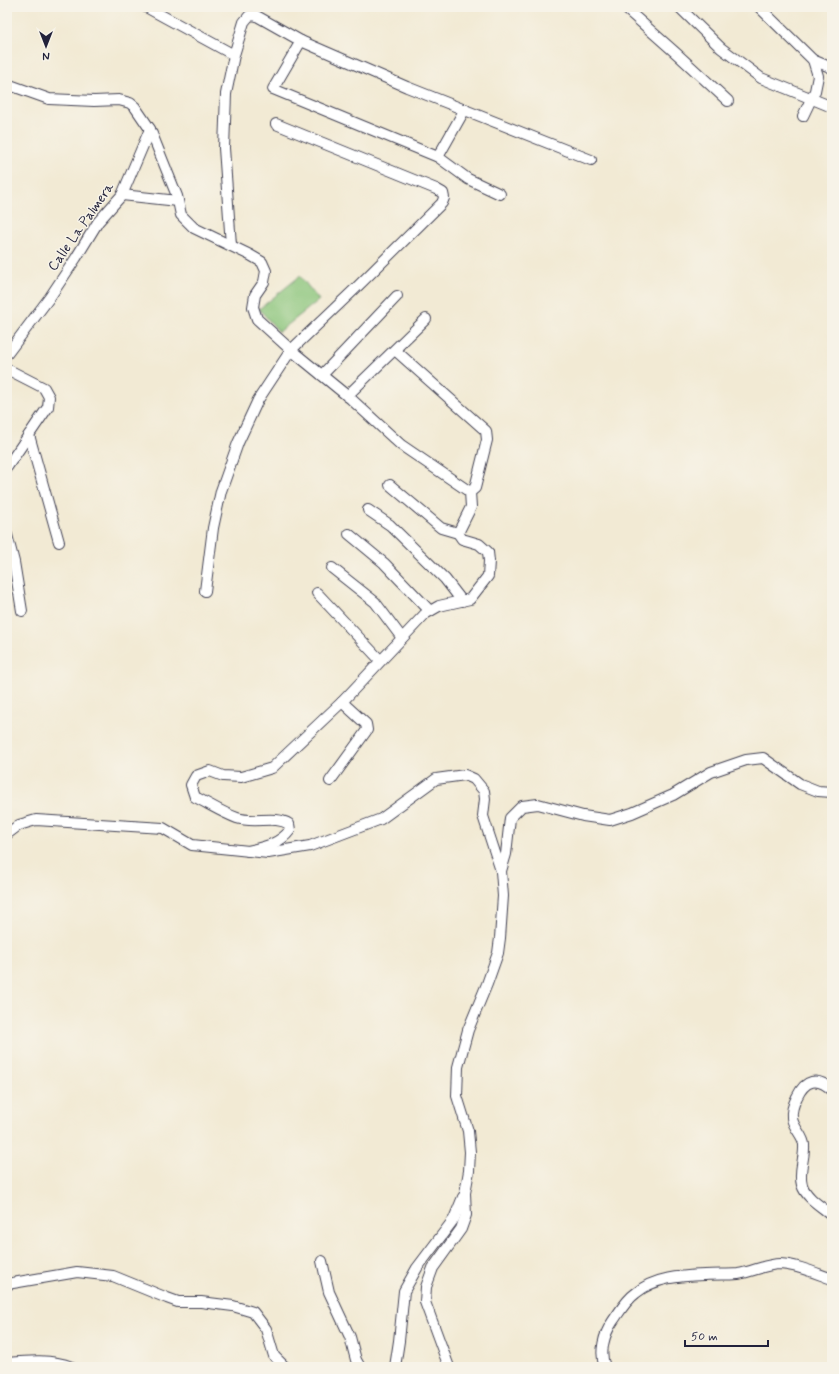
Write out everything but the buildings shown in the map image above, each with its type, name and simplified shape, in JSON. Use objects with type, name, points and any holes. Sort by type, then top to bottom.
[{"type":"street","points":[[146,7],[234,55]]},
{"type":"street","points":[[624,7],[728,101]]},
{"type":"street","points":[[679,7],[721,48],[761,78],[832,107]]},
{"type":"street","points":[[759,7],[813,60],[832,68]]},
{"type":"street","points":[[230,245],[224,148],[226,94],[234,55],[244,22],[249,16],[255,15],[301,41],[407,87],[591,160]]},
{"type":"street","points":[[301,41],[273,89],[438,157],[468,179],[500,194]]},
{"type":"street","points":[[803,116],[815,91],[818,76],[813,60]]},
{"type":"street","points":[[7,84],[49,99],[94,101],[119,100],[130,102],[150,129],[178,201],[181,215],[194,228],[262,262],[266,271],[264,282],[255,295],[253,307],[257,319],[291,350],[347,396],[401,445],[470,492],[472,507],[458,532]]},
{"type":"street","points":[[438,157],[465,109]]},
{"type":"street","points":[[204,591],[213,528],[221,490],[238,443],[258,400],[291,350],[442,203],[444,198],[443,193],[436,189],[276,124]]},
{"type":"street","name":"Calle La Palmera","points":[[7,354],[50,297],[98,222],[122,195],[150,129]]},
{"type":"street","points":[[122,195],[178,201]]},
{"type":"street","points":[[322,376],[397,296]]},
{"type":"street","points":[[347,396],[426,319]]},
{"type":"street","points":[[395,350],[486,431],[487,440],[475,488],[470,492]]},
{"type":"street","points":[[7,369],[44,388],[49,397],[48,407],[7,467]]},
{"type":"street","points":[[29,435],[60,542]]},
{"type":"street","points":[[248,851],[269,846],[285,836],[290,830],[289,824],[283,820],[253,821],[238,818],[195,797],[191,786],[196,776],[210,771],[223,776],[241,777],[272,768],[342,702],[425,614],[439,606],[470,599],[488,576],[488,552],[479,544],[462,539],[458,532],[441,528],[390,485]]},
{"type":"street","points":[[368,510],[390,525],[445,579],[462,601]]},
{"type":"street","points":[[349,534],[384,563],[430,611]]},
{"type":"street","points":[[7,535],[14,562],[22,611]]},
{"type":"street","points":[[332,568],[375,602],[402,638]]},
{"type":"street","points":[[317,593],[380,660]]},
{"type":"street","points":[[330,781],[367,730],[366,724],[342,702]]},
{"type":"street","points":[[501,871],[506,854],[510,818],[522,806],[538,804],[584,816],[610,820],[632,813],[673,795],[711,772],[746,760],[763,758],[800,784],[818,791],[832,792]]},
{"type":"street","points":[[7,834],[19,826],[36,820],[163,828],[192,845],[268,853],[310,846],[381,818],[436,779],[465,775],[474,779],[484,791],[483,816],[501,871],[503,896],[500,938],[498,953],[468,1030],[458,1067],[457,1096],[468,1131],[470,1152],[465,1193],[466,1215],[461,1228],[433,1268],[426,1287],[425,1302],[449,1367]]},
{"type":"street","points":[[832,1090],[826,1084],[819,1081],[811,1081],[805,1085],[800,1090],[794,1103],[792,1119],[796,1130],[804,1142],[805,1155],[800,1174],[803,1186],[811,1198],[832,1215]]},
{"type":"street","points":[[395,1367],[404,1291],[417,1268],[454,1219],[465,1193]]},
{"type":"street","points":[[322,1261],[329,1292],[350,1337],[356,1360],[360,1367]]},
{"type":"street","points":[[605,1367],[603,1344],[608,1327],[626,1302],[636,1292],[648,1284],[671,1278],[704,1274],[738,1274],[778,1264],[788,1265],[832,1279]]},
{"type":"street","points":[[7,1284],[77,1272],[113,1276],[178,1302],[201,1302],[233,1306],[253,1312],[266,1329],[274,1356],[285,1367]]},
{"type":"street","points":[[7,1363],[35,1360],[72,1367]]},
{"type":"green space","points":[[300,276],[319,300],[279,332],[259,309]]}]
